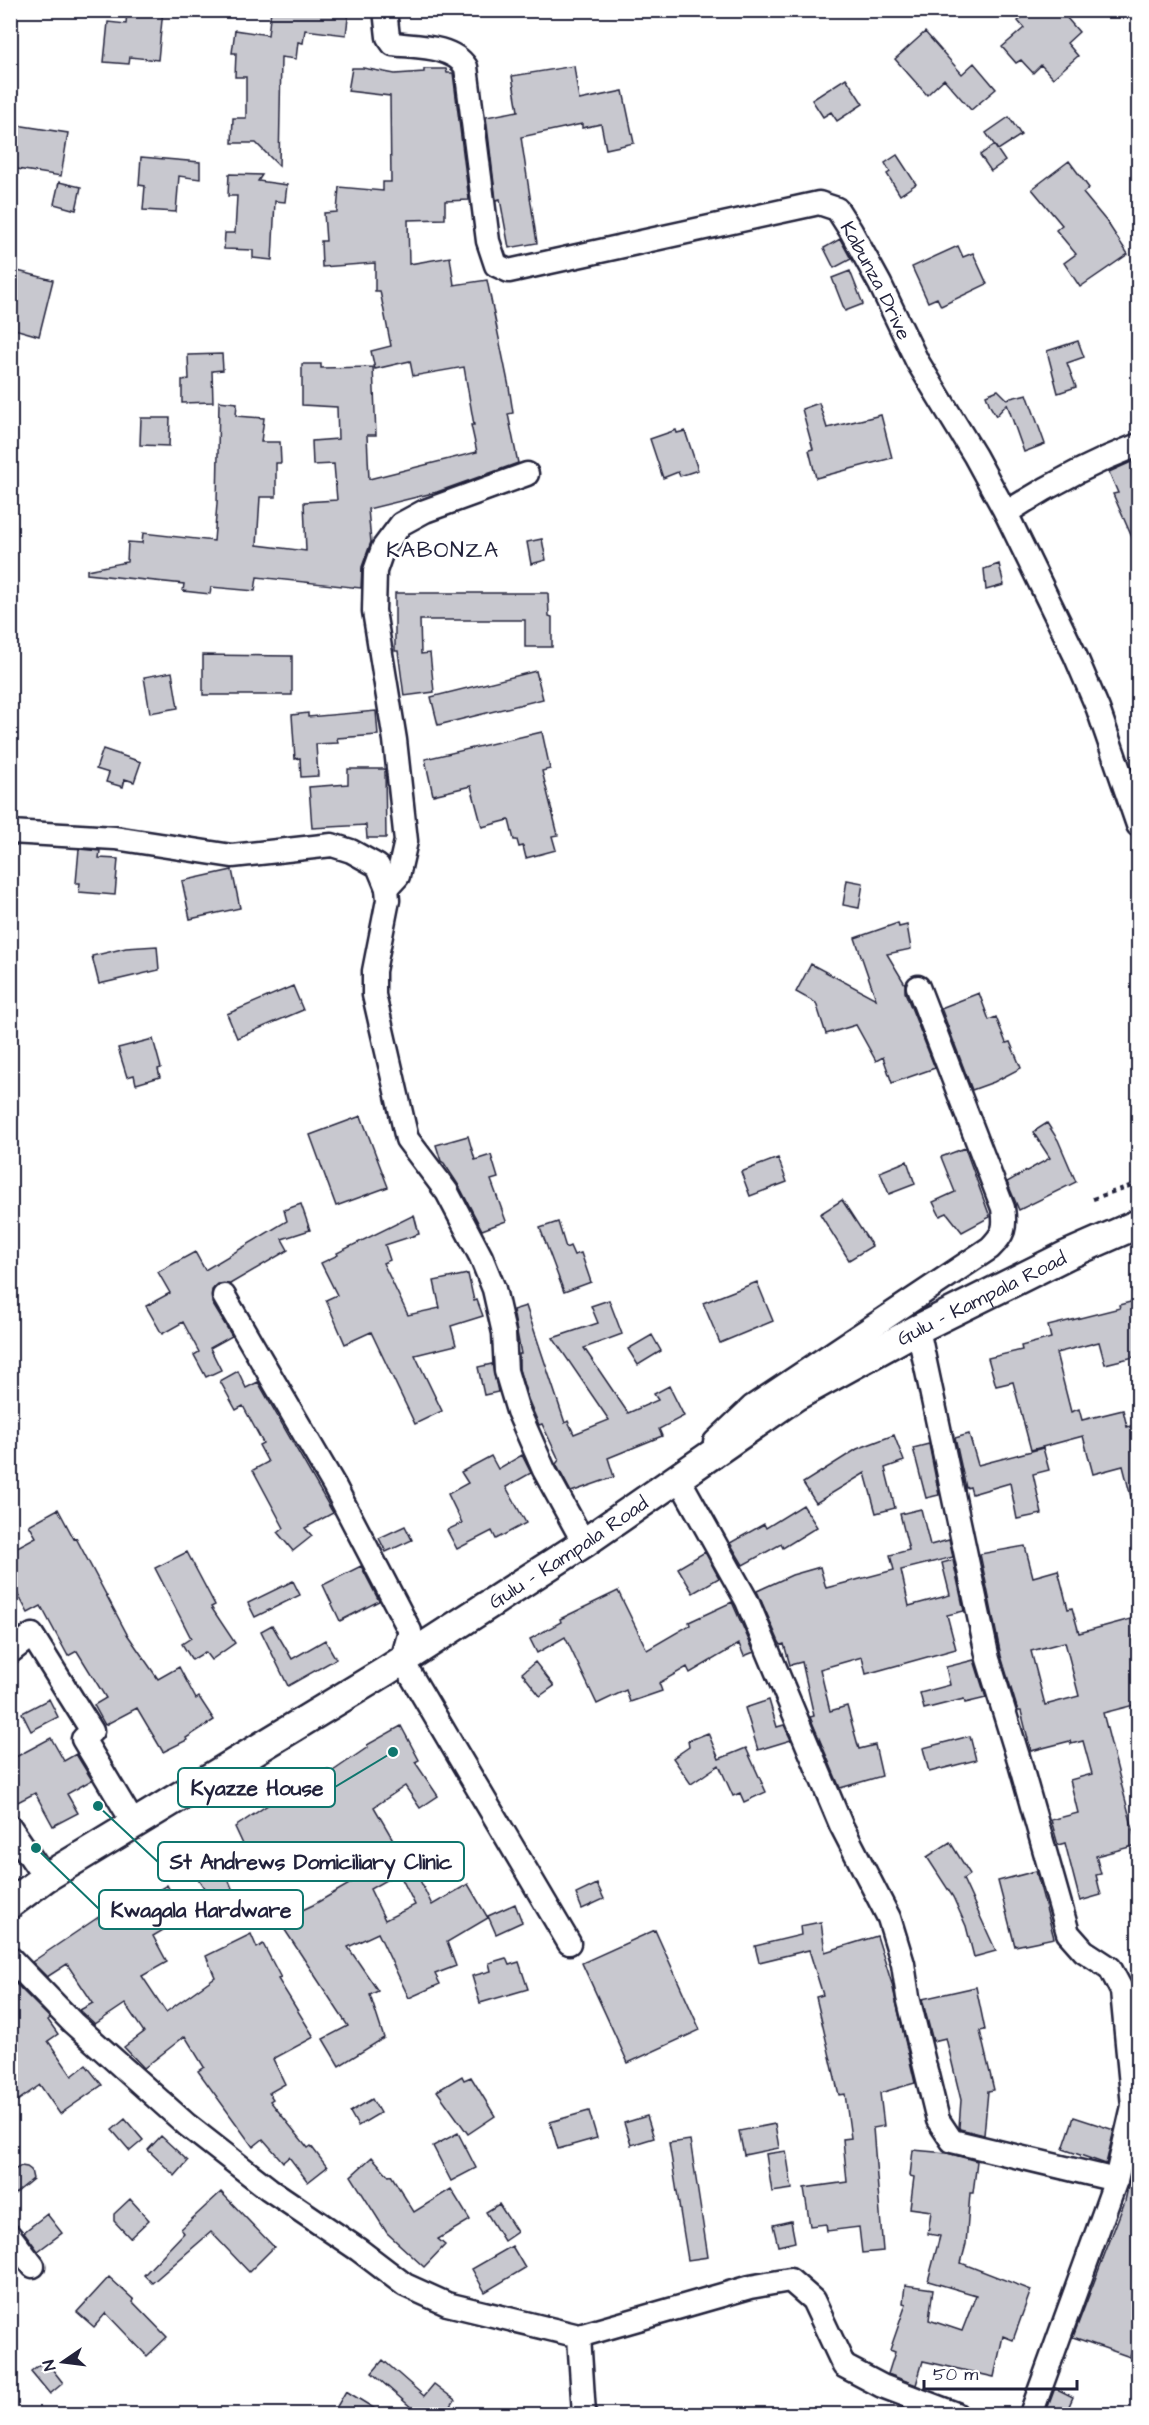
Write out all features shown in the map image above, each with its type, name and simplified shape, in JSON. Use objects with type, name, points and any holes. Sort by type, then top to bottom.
[{"type":"main road","name":"Gulu - Kampala Road","points":[[10,1904],[45,1878],[402,1660],[584,1543],[796,1396],[918,1329],[1067,1255],[1138,1224]]},
{"type":"street","name":"Kabunza Drive","points":[[385,10],[388,37],[393,44],[449,52],[462,60],[466,67],[488,241],[496,265],[510,271],[819,202],[837,210],[880,284],[917,361],[975,456],[1006,513],[1075,655],[1132,786],[1138,825]]},
{"type":"street","points":[[1006,513],[1051,484],[1102,459],[1138,445]]},
{"type":"street","points":[[387,888],[398,876],[406,841],[395,740],[374,611],[375,571],[383,548],[401,524],[425,511],[527,474]]},
{"type":"street","points":[[10,832],[115,838],[232,856],[332,845],[351,851],[378,866],[387,888],[388,900],[374,971],[374,995],[407,1139],[447,1192],[482,1257],[494,1289],[504,1333],[506,1371],[519,1411],[544,1470],[584,1543]]},
{"type":"street","points":[[918,987],[1003,1208],[1005,1224],[1000,1238],[990,1248],[752,1407],[689,1471],[747,1601],[841,1826],[889,1918],[903,1964],[908,1997],[938,2120],[952,2141],[1116,2180]]},
{"type":"street","points":[[224,1296],[334,1485],[410,1631],[402,1660],[569,1943]]},
{"type":"street","points":[[918,1329],[988,1659],[1029,1793],[1068,1933],[1084,1951],[1110,1968],[1122,1991],[1136,2107],[1116,2180],[1031,2415]]},
{"type":"street","points":[[10,1652],[32,1635],[92,1731],[83,1739],[134,1824]]},
{"type":"street","points":[[10,1827],[45,1878]]},
{"type":"street","points":[[10,1958],[73,2023],[187,2125],[269,2189],[359,2250],[405,2285],[447,2304],[579,2336],[750,2287],[790,2280],[813,2300],[844,2366],[882,2386],[956,2415]]},
{"type":"street","points":[[10,2236],[33,2266]]},
{"type":"street","points":[[579,2336],[584,2415]]},
{"type":"path","points":[[1093,1199],[1138,1183]]},
{"type":"building","points":[[127,10],[163,10],[158,60],[130,57],[129,64],[104,62],[108,22],[126,24]]},
{"type":"building","points":[[271,10],[349,10],[346,35],[305,30],[303,43],[298,42],[296,59],[281,57],[279,166],[256,143],[232,143],[233,118],[246,118],[246,77],[235,77],[236,53],[232,53],[235,30],[268,35]]},
{"type":"building","points":[[1030,10],[1060,10],[1079,32],[1067,43],[1078,56],[1053,78],[1041,65],[1033,73],[1021,60],[1016,63],[1002,47],[1024,28],[1018,21]]},
{"type":"building","points":[[925,32],[962,74],[974,63],[996,89],[971,110],[944,79],[927,95],[895,59]]},
{"type":"building","points":[[574,66],[579,100],[623,91],[634,143],[606,149],[601,124],[582,128],[582,124],[521,137],[537,243],[509,248],[500,199],[496,200],[486,117],[518,111],[512,76]]},
{"type":"building","points":[[352,68],[395,74],[424,72],[424,69],[446,69],[447,73],[453,73],[469,200],[445,201],[445,219],[408,220],[409,264],[450,257],[454,285],[487,280],[509,387],[513,413],[508,414],[518,463],[437,492],[368,509],[371,542],[362,567],[361,588],[257,577],[255,591],[211,587],[210,594],[183,591],[184,584],[87,574],[87,570],[127,562],[128,542],[142,543],[143,533],[214,541],[219,401],[237,403],[236,416],[264,418],[261,442],[280,442],[281,463],[276,463],[276,497],[260,497],[257,545],[306,551],[304,502],[337,500],[334,464],[313,465],[312,441],[338,439],[337,407],[302,405],[302,364],[321,364],[321,368],[373,367],[376,435],[367,435],[369,479],[477,452],[471,425],[474,425],[464,367],[413,376],[410,361],[375,369],[371,351],[391,346],[380,291],[375,291],[375,263],[322,267],[321,241],[326,241],[324,213],[337,212],[339,187],[383,191],[383,182],[391,182],[390,96],[348,91]]},
{"type":"building","points":[[846,78],[863,104],[837,121],[831,112],[823,117],[812,100]]},
{"type":"building","points":[[1009,117],[1021,135],[998,150],[986,133]]},
{"type":"building","points":[[10,124],[68,133],[61,176],[11,168]]},
{"type":"building","points":[[994,145],[1005,161],[991,171],[980,155]]},
{"type":"building","points":[[897,155],[916,184],[900,195],[887,174],[890,172],[885,163]]},
{"type":"building","points":[[141,157],[200,162],[200,179],[179,176],[176,212],[143,210],[145,186],[139,185]]},
{"type":"building","points":[[1069,161],[1089,188],[1083,193],[1107,222],[1128,254],[1080,287],[1064,263],[1076,254],[1056,230],[1062,225],[1032,189]]},
{"type":"building","points":[[229,174],[262,175],[258,181],[287,185],[285,202],[275,201],[272,260],[253,258],[253,250],[224,249],[225,233],[235,233],[237,196],[228,196]]},
{"type":"building","points":[[59,182],[81,187],[76,210],[54,204]]},
{"type":"building","points":[[840,239],[851,259],[834,268],[824,248]]},
{"type":"building","points":[[958,246],[963,257],[973,253],[987,284],[941,306],[937,298],[928,302],[912,267]]},
{"type":"building","points":[[10,269],[53,280],[39,336],[11,328],[17,305],[10,303]]},
{"type":"building","points":[[850,271],[863,304],[845,311],[832,278]]},
{"type":"building","points":[[1078,341],[1084,357],[1067,363],[1076,387],[1058,393],[1047,351]]},
{"type":"building","points":[[222,354],[223,370],[212,371],[213,402],[182,403],[182,380],[189,379],[188,355]]},
{"type":"building","points":[[998,390],[1007,399],[1027,394],[1045,444],[1024,452],[1007,404],[996,416],[990,406],[986,395]]},
{"type":"building","points":[[819,403],[827,428],[881,415],[892,458],[816,478],[809,450],[813,449],[802,409]]},
{"type":"building","points":[[141,418],[170,418],[169,446],[140,445]]},
{"type":"building","points":[[676,430],[677,433],[685,431],[698,470],[680,476],[678,472],[663,478],[650,439]]},
{"type":"building","points":[[1138,459],[1138,551],[1113,494],[1118,493],[1109,472]]},
{"type":"building","points":[[542,539],[546,560],[531,564],[527,542]]},
{"type":"building","points":[[999,564],[1004,585],[986,590],[984,569]]},
{"type":"building","points":[[395,593],[548,593],[549,616],[552,617],[552,647],[525,647],[525,620],[420,620],[421,654],[430,653],[434,692],[404,696],[398,651],[395,651]]},
{"type":"building","points":[[203,655],[292,656],[292,695],[203,695]]},
{"type":"building","points":[[536,671],[543,699],[438,725],[431,697]]},
{"type":"building","points":[[172,672],[178,708],[150,713],[144,677]]},
{"type":"building","points":[[376,711],[378,735],[337,738],[338,743],[316,744],[318,776],[301,777],[300,758],[295,759],[292,715],[308,713],[308,717]]},
{"type":"building","points":[[542,732],[550,769],[542,771],[558,835],[552,836],[556,850],[526,858],[523,846],[519,847],[517,840],[514,840],[509,820],[482,827],[471,786],[433,795],[425,759]]},
{"type":"building","points":[[103,749],[141,762],[134,782],[125,779],[123,787],[106,782],[109,773],[96,769]]},
{"type":"building","points":[[348,769],[385,769],[386,838],[367,838],[366,825],[312,828],[309,787],[348,784]]},
{"type":"building","points":[[79,849],[100,851],[99,858],[118,859],[115,895],[79,892],[80,883],[76,883]]},
{"type":"building","points":[[232,870],[240,908],[190,919],[182,881]]},
{"type":"building","points":[[847,880],[863,883],[859,908],[843,905]]},
{"type":"building","points":[[898,923],[899,927],[907,925],[911,949],[887,954],[905,984],[905,992],[935,1068],[892,1083],[883,1057],[876,1061],[856,1025],[826,1034],[816,1003],[796,992],[811,964],[876,999],[855,938]]},
{"type":"building","points":[[157,946],[159,970],[99,984],[92,956],[126,948]]},
{"type":"building","points":[[293,986],[303,1010],[237,1038],[227,1014]]},
{"type":"building","points":[[979,993],[989,1020],[996,1017],[1006,1043],[1010,1042],[1021,1068],[972,1090],[941,1008]]},
{"type":"building","points":[[153,1039],[161,1068],[158,1069],[160,1077],[136,1084],[134,1075],[127,1077],[118,1048]]},
{"type":"building","points":[[361,1116],[388,1187],[336,1206],[310,1135]]},
{"type":"building","points":[[1047,1123],[1058,1140],[1076,1182],[1019,1210],[1007,1182],[1050,1158],[1033,1132]]},
{"type":"building","points":[[468,1136],[475,1160],[491,1155],[498,1178],[491,1180],[506,1221],[482,1230],[459,1186],[441,1161],[436,1145]]},
{"type":"building","points":[[965,1148],[990,1217],[962,1232],[947,1213],[940,1216],[933,1202],[955,1192],[941,1157]]},
{"type":"building","points":[[778,1158],[787,1182],[750,1196],[741,1172]]},
{"type":"building","points":[[907,1161],[915,1184],[889,1194],[880,1172]]},
{"type":"building","points":[[842,1200],[872,1246],[849,1260],[820,1214]]},
{"type":"building","points":[[301,1204],[310,1230],[282,1239],[288,1250],[230,1284],[218,1284],[212,1290],[212,1303],[232,1336],[210,1348],[221,1370],[206,1377],[194,1355],[199,1352],[183,1322],[162,1334],[146,1306],[170,1293],[158,1272],[195,1252],[205,1270],[287,1221],[284,1210]]},
{"type":"building","points":[[414,1215],[419,1234],[385,1245],[390,1260],[383,1263],[408,1315],[440,1308],[434,1281],[468,1274],[474,1301],[477,1300],[483,1316],[451,1326],[456,1345],[415,1355],[442,1411],[415,1424],[371,1332],[345,1344],[326,1300],[337,1295],[321,1263]]},
{"type":"building","points":[[558,1222],[566,1248],[570,1246],[574,1255],[581,1253],[591,1282],[564,1292],[540,1228]]},
{"type":"building","points":[[757,1282],[773,1321],[720,1343],[703,1303]]},
{"type":"building","points":[[609,1300],[622,1334],[584,1348],[628,1413],[658,1400],[654,1394],[669,1386],[684,1416],[659,1429],[662,1436],[608,1458],[614,1477],[571,1492],[556,1464],[559,1460],[542,1424],[539,1425],[528,1399],[519,1369],[519,1354],[521,1354],[513,1310],[526,1306],[565,1423],[568,1421],[574,1434],[609,1420],[553,1338],[598,1323],[591,1306]]},
{"type":"building","points":[[1138,1300],[1138,1356],[1105,1364],[1099,1342],[1056,1353],[1071,1412],[1079,1409],[1082,1420],[1123,1410],[1127,1427],[1138,1424],[1138,1504],[1133,1505],[1123,1466],[1093,1474],[1083,1436],[1031,1450],[1013,1382],[996,1386],[988,1358],[1022,1350],[1021,1346],[1051,1338],[1048,1326],[1120,1308],[1119,1305]]},
{"type":"building","points":[[652,1335],[661,1351],[638,1365],[628,1349]]},
{"type":"building","points":[[492,1364],[498,1392],[484,1395],[478,1367]]},
{"type":"building","points":[[238,1371],[246,1388],[258,1382],[333,1513],[305,1528],[312,1536],[293,1551],[278,1533],[284,1528],[253,1470],[268,1462],[259,1445],[263,1443],[243,1406],[236,1410],[220,1381]]},
{"type":"building","points":[[969,1434],[978,1465],[1043,1448],[1049,1470],[1033,1474],[1042,1514],[1017,1519],[1010,1483],[972,1494],[970,1487],[966,1488],[955,1438]]},
{"type":"building","points":[[894,1435],[904,1461],[885,1468],[895,1508],[876,1513],[865,1473],[816,1503],[803,1483],[857,1449]]},
{"type":"building","points":[[929,1444],[939,1495],[926,1498],[913,1448]]},
{"type":"building","points":[[522,1455],[531,1473],[506,1487],[526,1523],[496,1539],[492,1531],[457,1549],[447,1530],[462,1523],[448,1494],[468,1483],[461,1472],[491,1456],[498,1469]]},
{"type":"building","points":[[803,1505],[817,1527],[783,1548],[781,1544],[743,1565],[730,1543],[764,1524],[766,1528]]},
{"type":"building","points":[[58,1509],[127,1634],[158,1679],[179,1667],[196,1699],[199,1697],[214,1720],[186,1738],[187,1740],[163,1752],[137,1708],[105,1725],[94,1705],[106,1698],[77,1651],[68,1656],[41,1606],[28,1613],[13,1585],[18,1583],[10,1568],[10,1551],[36,1537],[29,1525]]},
{"type":"building","points":[[921,1509],[930,1545],[949,1540],[953,1557],[901,1570],[909,1606],[950,1595],[942,1563],[953,1560],[964,1611],[947,1615],[956,1649],[866,1674],[862,1657],[820,1669],[830,1711],[847,1706],[859,1749],[875,1745],[882,1776],[840,1788],[810,1717],[814,1716],[802,1662],[790,1665],[784,1644],[781,1645],[779,1642],[757,1591],[792,1575],[820,1567],[826,1588],[894,1570],[890,1555],[909,1550],[900,1514]]},
{"type":"building","points":[[405,1526],[412,1540],[386,1552],[379,1538]]},
{"type":"building","points":[[1025,1546],[1033,1577],[1058,1570],[1068,1609],[1072,1608],[1079,1633],[1138,1617],[1138,1634],[1133,1636],[1138,1660],[1138,1704],[1103,1713],[1137,1845],[1096,1856],[1101,1874],[1096,1875],[1101,1895],[1080,1901],[1065,1843],[1058,1845],[1051,1820],[1078,1813],[1070,1780],[1092,1774],[1083,1741],[1071,1744],[1070,1741],[1031,1751],[1021,1711],[1018,1711],[1001,1656],[980,1554]],"holes":[[[1065,1642],[1079,1696],[1045,1705],[1031,1651]]]},
{"type":"building","points":[[187,1552],[215,1605],[211,1607],[235,1643],[211,1660],[205,1652],[192,1660],[182,1644],[191,1638],[155,1568]]},
{"type":"building","points":[[705,1552],[719,1578],[693,1593],[678,1568]]},
{"type":"building","points":[[361,1566],[379,1601],[340,1621],[323,1585]]},
{"type":"building","points":[[293,1581],[300,1595],[255,1617],[248,1603]]},
{"type":"building","points":[[618,1591],[647,1650],[690,1625],[689,1622],[732,1602],[754,1652],[744,1656],[739,1644],[690,1673],[687,1667],[659,1683],[662,1691],[630,1702],[626,1690],[597,1704],[565,1637],[537,1653],[530,1639],[561,1622],[560,1619]]},
{"type":"building","points":[[272,1625],[292,1659],[325,1640],[336,1659],[288,1686],[261,1631]]},
{"type":"building","points":[[974,1660],[986,1698],[965,1703],[964,1699],[924,1709],[920,1693],[950,1685],[946,1667]]},
{"type":"building","points":[[535,1662],[554,1686],[540,1696],[522,1673]]},
{"type":"building","points":[[49,1699],[58,1717],[31,1731],[22,1713]]},
{"type":"building","points":[[769,1700],[777,1727],[784,1725],[791,1740],[758,1750],[745,1708]]},
{"type":"building","points":[[401,1726],[419,1760],[415,1762],[438,1796],[420,1808],[405,1786],[374,1807],[409,1867],[370,1889],[385,1920],[415,1905],[401,1877],[415,1870],[432,1905],[468,1884],[488,1918],[447,1942],[456,1966],[435,1974],[440,1984],[409,1998],[378,1933],[348,1947],[378,1991],[370,1995],[384,2038],[339,2066],[323,2039],[348,2026],[279,1921],[351,1883],[333,1852],[297,1877],[280,1850],[254,1868],[235,1827],[305,1780],[328,1769],[330,1773],[368,1747],[367,1745]]},
{"type":"building","points":[[708,1733],[719,1759],[746,1748],[766,1792],[744,1802],[740,1793],[733,1796],[719,1765],[691,1784],[673,1758],[689,1747],[688,1741]]},
{"type":"building","points":[[970,1736],[976,1760],[929,1772],[923,1748]]},
{"type":"building","points":[[51,1738],[64,1761],[76,1754],[92,1780],[67,1794],[78,1813],[53,1826],[35,1793],[10,1806],[10,1760]]},
{"type":"building","points":[[950,1842],[970,1874],[963,1879],[996,1951],[974,1957],[966,1926],[953,1897],[927,1857]]},
{"type":"building","points":[[220,1859],[240,1908],[224,1918],[193,1871]]},
{"type":"building","points":[[1036,1871],[1054,1938],[1015,1946],[998,1881]]},
{"type":"building","points":[[597,1884],[604,1899],[582,1909],[576,1894]]},
{"type":"building","points":[[167,1885],[185,1917],[153,1936],[167,1962],[142,1976],[166,2012],[215,1977],[206,1956],[251,1934],[257,1948],[263,1944],[281,1978],[278,1979],[314,2037],[273,2059],[285,2084],[269,2093],[273,2099],[270,2101],[308,2148],[311,2146],[327,2167],[308,2182],[289,2157],[283,2162],[263,2139],[253,2147],[198,2071],[204,2067],[185,2036],[144,2068],[124,2047],[144,2032],[125,2004],[95,2024],[80,2010],[93,2003],[67,1964],[47,1977],[32,1962],[112,1908],[116,1915]]},
{"type":"building","points":[[515,1904],[522,1922],[496,1934],[488,1916]]},
{"type":"building","points":[[821,1922],[825,1952],[877,1936],[892,1984],[915,2083],[880,2093],[884,2126],[873,2128],[883,2251],[862,2253],[859,2227],[827,2231],[826,2224],[810,2226],[804,2188],[847,2182],[843,2139],[851,2138],[845,2094],[839,2095],[816,1997],[823,1995],[809,1950],[759,1962],[755,1946],[801,1935],[800,1926]]},
{"type":"building","points":[[655,1930],[700,2030],[628,2063],[582,1963]]},
{"type":"building","points":[[506,1958],[509,1965],[519,1962],[528,1989],[480,2003],[472,1976],[491,1971],[489,1963]]},
{"type":"building","points":[[10,1978],[50,2018],[48,2020],[58,2034],[48,2041],[72,2076],[86,2065],[102,2085],[60,2114],[40,2085],[10,2106]]},
{"type":"building","points":[[976,1987],[985,2030],[980,2031],[994,2090],[988,2091],[984,2135],[959,2127],[961,2100],[946,2038],[933,2041],[922,1999]]},
{"type":"building","points":[[462,2076],[464,2080],[471,2077],[495,2116],[468,2134],[437,2091]]},
{"type":"building","points":[[372,2099],[380,2113],[358,2126],[350,2112]]},
{"type":"building","points":[[589,2111],[597,2138],[558,2149],[550,2122]]},
{"type":"building","points":[[647,2116],[654,2138],[631,2145],[624,2123]]},
{"type":"building","points":[[1074,2117],[1114,2130],[1106,2164],[1063,2149]]},
{"type":"building","points":[[125,2119],[143,2140],[130,2151],[112,2130]]},
{"type":"building","points":[[775,2124],[779,2148],[744,2155],[739,2131]]},
{"type":"building","points":[[458,2133],[476,2168],[451,2181],[433,2146]]},
{"type":"building","points":[[161,2136],[188,2161],[175,2176],[148,2150]]},
{"type":"building","points":[[690,2140],[708,2257],[688,2260],[669,2143]]},
{"type":"building","points":[[1138,2142],[1138,2333],[1130,2357],[1073,2337],[1125,2201]]},
{"type":"building","points":[[913,2150],[947,2153],[977,2161],[973,2193],[970,2193],[966,2244],[961,2263],[1031,2290],[1013,2340],[1003,2336],[994,2377],[923,2361],[916,2385],[888,2374],[895,2352],[890,2350],[906,2304],[903,2303],[905,2285],[933,2289],[929,2320],[962,2331],[976,2295],[928,2281],[940,2236],[928,2234],[931,2211],[910,2208],[914,2177],[910,2176]]},
{"type":"building","points":[[786,2151],[792,2189],[772,2192],[766,2154]]},
{"type":"building","points":[[372,2157],[389,2176],[391,2175],[414,2212],[451,2189],[470,2220],[438,2239],[445,2245],[424,2267],[387,2233],[351,2176]]},
{"type":"building","points":[[21,2166],[31,2170],[33,2179],[10,2198],[10,2172]]},
{"type":"building","points":[[221,2192],[274,2247],[249,2272],[211,2232],[152,2283],[144,2275],[184,2233],[181,2229]]},
{"type":"building","points":[[130,2199],[149,2220],[130,2238],[114,2221],[114,2214]]},
{"type":"building","points":[[499,2204],[517,2232],[504,2241],[486,2212]]},
{"type":"building","points":[[47,2214],[62,2233],[38,2251],[24,2232]]},
{"type":"building","points":[[791,2221],[795,2242],[778,2246],[773,2225]]},
{"type":"building","points":[[512,2246],[525,2268],[485,2292],[472,2269]]},
{"type":"building","points":[[109,2277],[134,2300],[133,2302],[167,2337],[147,2356],[106,2313],[94,2327],[77,2312]]},
{"type":"building","points":[[45,2360],[63,2383],[50,2394],[31,2371]]},
{"type":"building","points":[[383,2360],[424,2396],[434,2384],[455,2400],[445,2415],[411,2415],[414,2410],[372,2373]]},
{"type":"building","points":[[1055,2388],[1073,2397],[1065,2415],[1045,2415]]},
{"type":"building","points":[[346,2391],[385,2415],[332,2415]]},
{"type":"place","name":"Kyazze House","points":[[393,1752]]},
{"type":"place","name":"St Andrews Domiciliary Clinic","points":[[98,1806]]},
{"type":"place","name":"Kwagala Hardware","points":[[36,1848]]},
{"type":"district","name":"KABONZA","points":[[443,549]]}]
